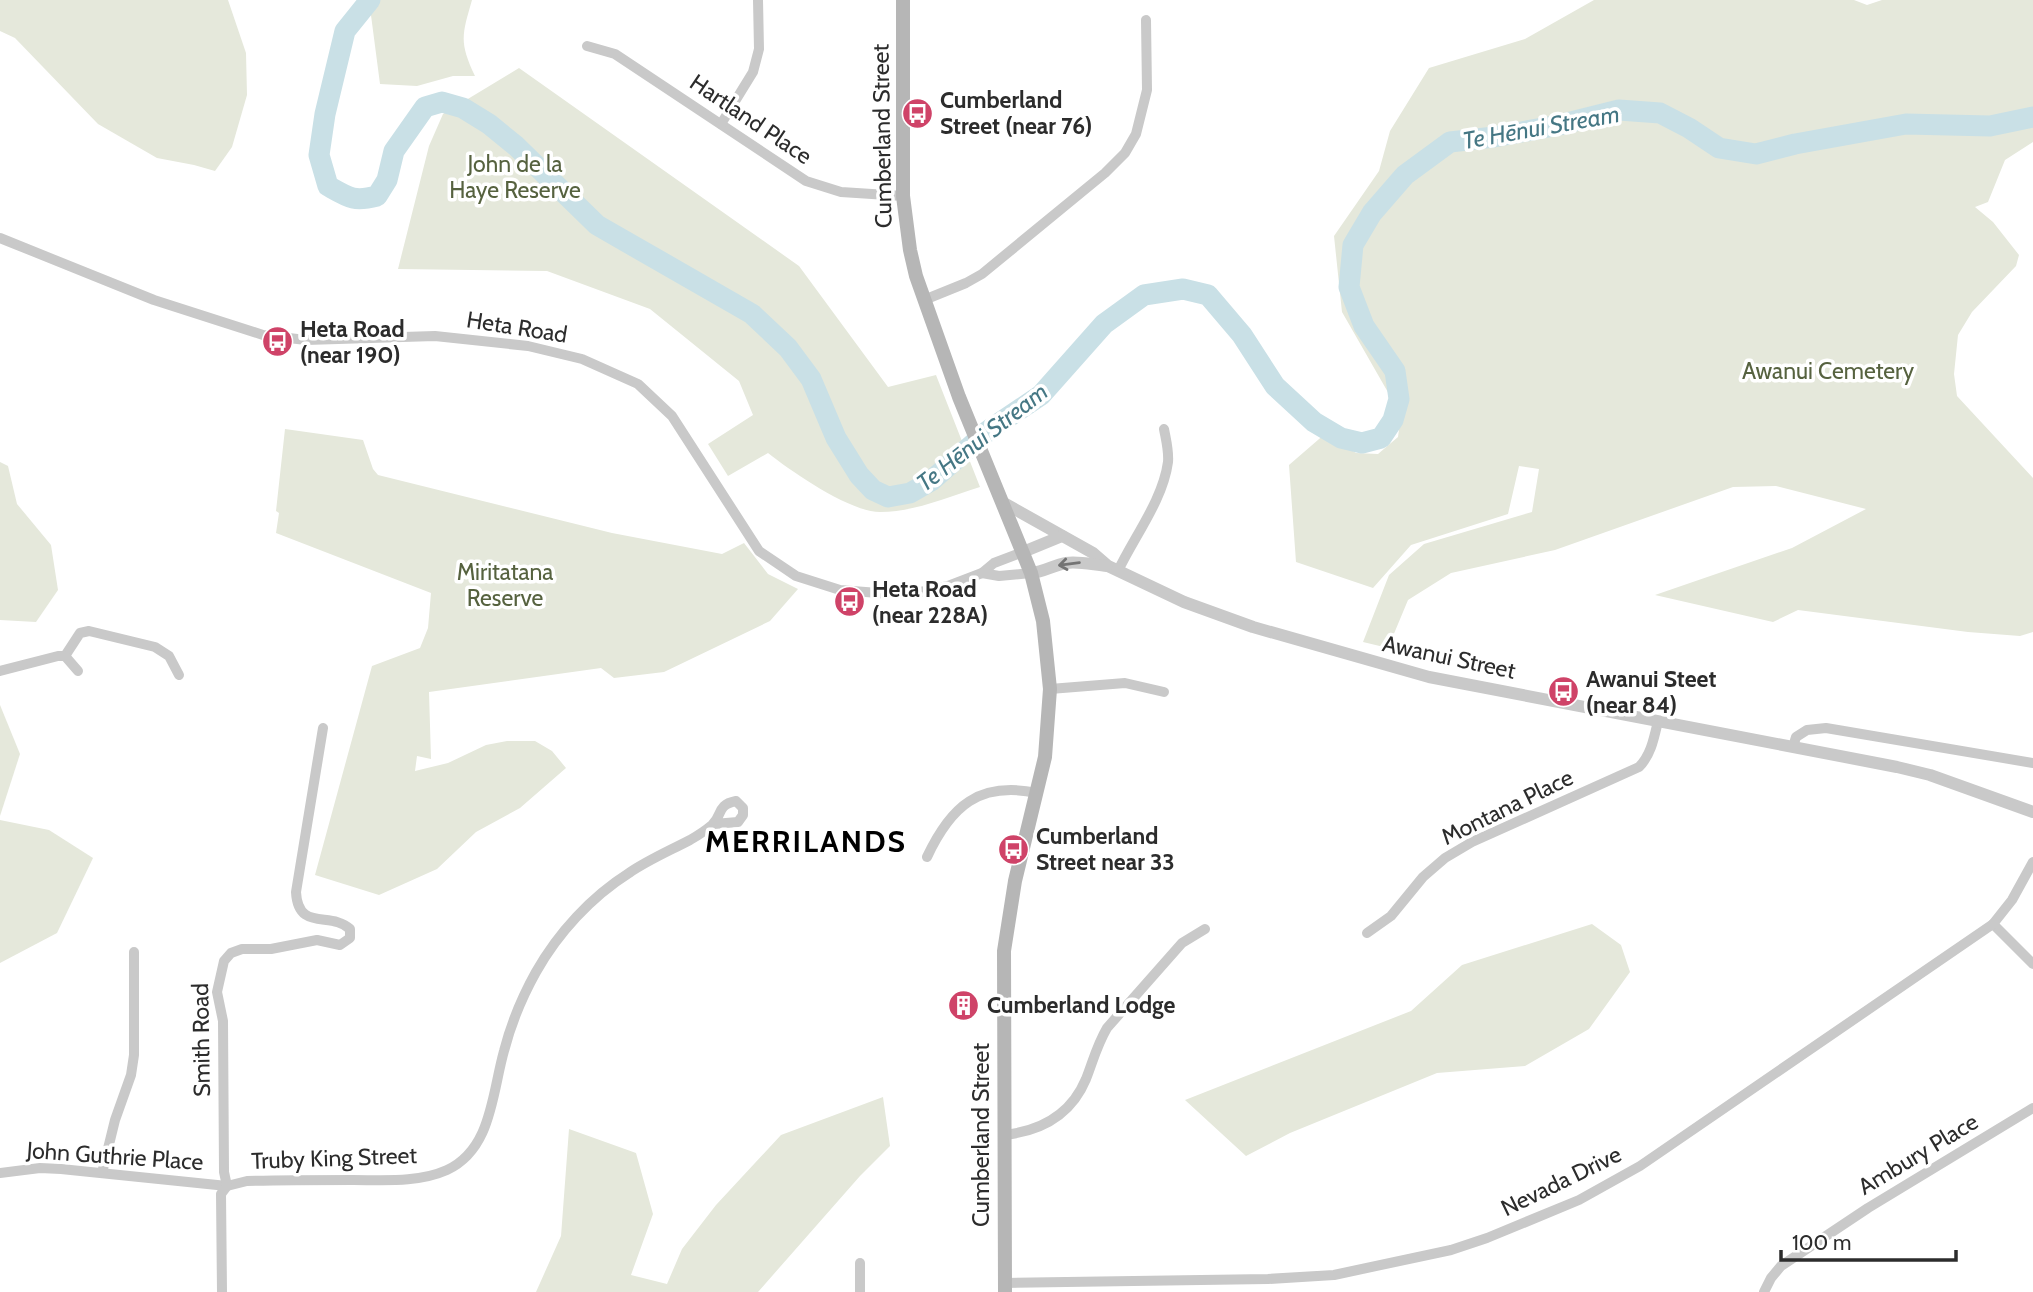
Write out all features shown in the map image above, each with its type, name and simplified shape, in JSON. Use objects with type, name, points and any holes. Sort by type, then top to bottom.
[{"type":"main road","name":"Cumberland Street","points":[[903,0],[903,196],[906,232],[924,300],[1031,573],[1043,621],[1050,689],[1048,732],[1037,793],[1014,881],[1004,951],[1004,1287]]},
{"type":"street","points":[[721,124],[753,72],[759,48],[758,0]]},
{"type":"street","points":[[924,300],[982,274],[1105,173],[1125,153],[1136,134],[1147,90],[1146,20]]},
{"type":"street","name":"Hartland Place","points":[[587,46],[615,54],[806,181],[819,187],[855,194],[903,196]]},
{"type":"street","name":"Heta Road","points":[[0,238],[154,300],[263,335],[306,340],[435,336],[528,346],[582,359],[638,384],[672,416],[760,551],[796,576],[840,590],[891,594],[935,589],[982,573],[994,563],[1023,552]]},
{"type":"street","points":[[1113,569],[1156,497],[1163,478],[1168,461],[1164,429]]},
{"type":"street","name":"Awanui Street","points":[[1002,502],[1093,553],[1113,569],[1184,602],[1217,615],[1399,670],[1930,775],[2033,812]]},
{"type":"street","points":[[1023,552],[1062,536]]},
{"type":"street","name":"Awanui Street","points":[[1031,573],[1075,562],[1113,569]]},
{"type":"street","name":"Heta Road","points":[[982,573],[999,576],[1031,573]]},
{"type":"street","points":[[0,671],[65,656],[80,633],[89,631],[155,647],[169,656],[179,676]]},
{"type":"street","points":[[65,656],[78,671]]},
{"type":"street","points":[[1050,689],[1125,683],[1164,692]]},
{"type":"street","name":"Montana Place","points":[[1367,933],[1391,916],[1423,877],[1472,842],[1639,767],[1651,749],[1658,721]]},
{"type":"street","name":"Smith Road","points":[[222,1292],[221,1194],[227,1186],[224,1172],[223,1021],[217,992],[224,961],[231,953],[242,949],[271,949],[317,940],[340,945],[350,938],[349,929],[344,924],[311,918],[301,912],[296,901],[323,728]]},
{"type":"street","points":[[1793,747],[1796,737],[1807,730],[1826,728],[2033,763]]},
{"type":"street","points":[[927,857],[947,820],[959,808],[974,799],[997,790],[1037,793]]},
{"type":"street","name":"Truby King Street","points":[[227,1186],[247,1181],[415,1178],[447,1170],[460,1162],[471,1152],[485,1127],[512,1023],[523,996],[551,949],[568,927],[608,888],[628,873],[714,824]]},
{"type":"street","name":"Nevada Drive","points":[[1004,1287],[1334,1275],[1451,1250],[1488,1238],[1579,1200],[1640,1166],[1993,924],[2019,889],[2033,862]]},
{"type":"street","points":[[1993,924],[2033,964]]},
{"type":"street","points":[[1004,1135],[1042,1127],[1056,1119],[1067,1108],[1077,1097],[1099,1041],[1107,1028],[1182,943],[1205,929]]},
{"type":"street","points":[[102,1173],[115,1120],[131,1076],[134,1055],[135,952]]},
{"type":"street","name":"Ambury Place","points":[[1764,1292],[1781,1266],[1868,1208],[2033,1108]]},
{"type":"street","name":"John Guthrie Place","points":[[0,1173],[40,1168],[227,1186]]},
{"type":"street","points":[[860,1263],[860,1292]]},
{"type":"green space","points":[[0,0],[228,0],[246,53],[247,95],[232,147],[215,171],[157,158],[98,124],[15,38],[0,31]]},
{"type":"green space","points":[[369,0],[472,0],[466,22],[464,46],[475,76],[453,76],[417,86],[380,84]]},
{"type":"green space","name":"Awanui Cemetery","points":[[1594,0],[1854,0],[1867,5],[1882,0],[2033,0],[2033,142],[2005,160],[1988,202],[1975,207],[1993,222],[2019,255],[2016,266],[1972,312],[1958,335],[1954,374],[1957,396],[2033,478],[2033,632],[2020,636],[1968,632],[1798,610],[1773,622],[1655,595],[1792,548],[1866,509],[1776,486],[1733,487],[1555,550],[1451,573],[1408,600],[1388,648],[1363,642],[1389,575],[1424,544],[1532,512],[1539,469],[1519,466],[1508,514],[1411,545],[1373,588],[1296,562],[1289,465],[1326,433],[1356,453],[1378,454],[1398,437],[1401,415],[1342,312],[1334,236],[1379,171],[1390,131],[1429,68],[1525,39]]},
{"type":"green space","name":"John de la Haye Reserve","points":[[519,68],[799,266],[888,387],[936,375],[980,487],[918,507],[880,512],[838,498],[806,480],[768,453],[728,476],[708,444],[753,415],[739,381],[650,309],[547,271],[398,269],[429,146],[443,114]]},
{"type":"green space","name":"Miritatana Reserve","points":[[285,429],[363,440],[373,469],[378,475],[612,533],[722,554],[744,543],[768,574],[798,589],[770,621],[664,672],[614,678],[601,668],[429,692],[431,759],[417,756],[415,771],[448,763],[486,745],[507,741],[535,741],[552,751],[566,768],[520,808],[476,832],[437,869],[379,895],[315,875],[372,666],[420,648],[428,628],[431,593],[276,533]]},
{"type":"green space","points":[[0,462],[8,466],[17,504],[51,545],[58,590],[36,622],[0,620]]},
{"type":"green space","points":[[0,705],[20,754],[0,816]]},
{"type":"green space","points":[[0,820],[49,830],[93,858],[57,933],[0,963]]},
{"type":"green space","points":[[1592,924],[1621,945],[1630,972],[1589,1029],[1525,1066],[1437,1073],[1290,1133],[1246,1156],[1185,1100],[1411,1011],[1462,965]]},
{"type":"green space","points":[[883,1097],[890,1146],[860,1176],[758,1292],[536,1292],[561,1236],[569,1129],[636,1153],[653,1214],[631,1275],[667,1284],[682,1249],[716,1205],[781,1135]]},
{"type":"waterway","name":"Te Hēnui Stream","points":[[370,0],[345,31],[325,114],[319,155],[328,186],[352,198],[377,196],[387,180],[394,151],[425,107],[442,102],[463,108],[489,124],[516,146],[597,225],[752,314],[788,348],[811,379],[836,438],[859,475],[873,490],[888,497],[910,493],[931,481],[989,430],[1041,395],[1104,324],[1144,295],[1183,289],[1208,295],[1242,335],[1275,386],[1314,422],[1341,438],[1362,443],[1381,438],[1393,420],[1399,399],[1395,371],[1364,326],[1349,287],[1353,245],[1372,213],[1405,175],[1450,142],[1559,125],[1619,110],[1660,113],[1719,148],[1756,154],[1795,144],[1906,124],[1990,126],[2033,117]]},
{"type":"place","name":"Cumberland Street (near 76)","points":[[917,113]]},
{"type":"place","name":"Heta Road (near 190)","points":[[277,342]]},
{"type":"place","name":"Heta Road (near 228A)","points":[[849,602]]},
{"type":"place","name":"Awanui Steet (near 84)","points":[[1563,692]]},
{"type":"place","name":"Cumberland Street near 33","points":[[1013,849]]},
{"type":"place","name":"Cumberland Lodge","points":[[964,1005]]},
{"type":"district","name":"MERRILANDS","points":[[806,841]]}]
